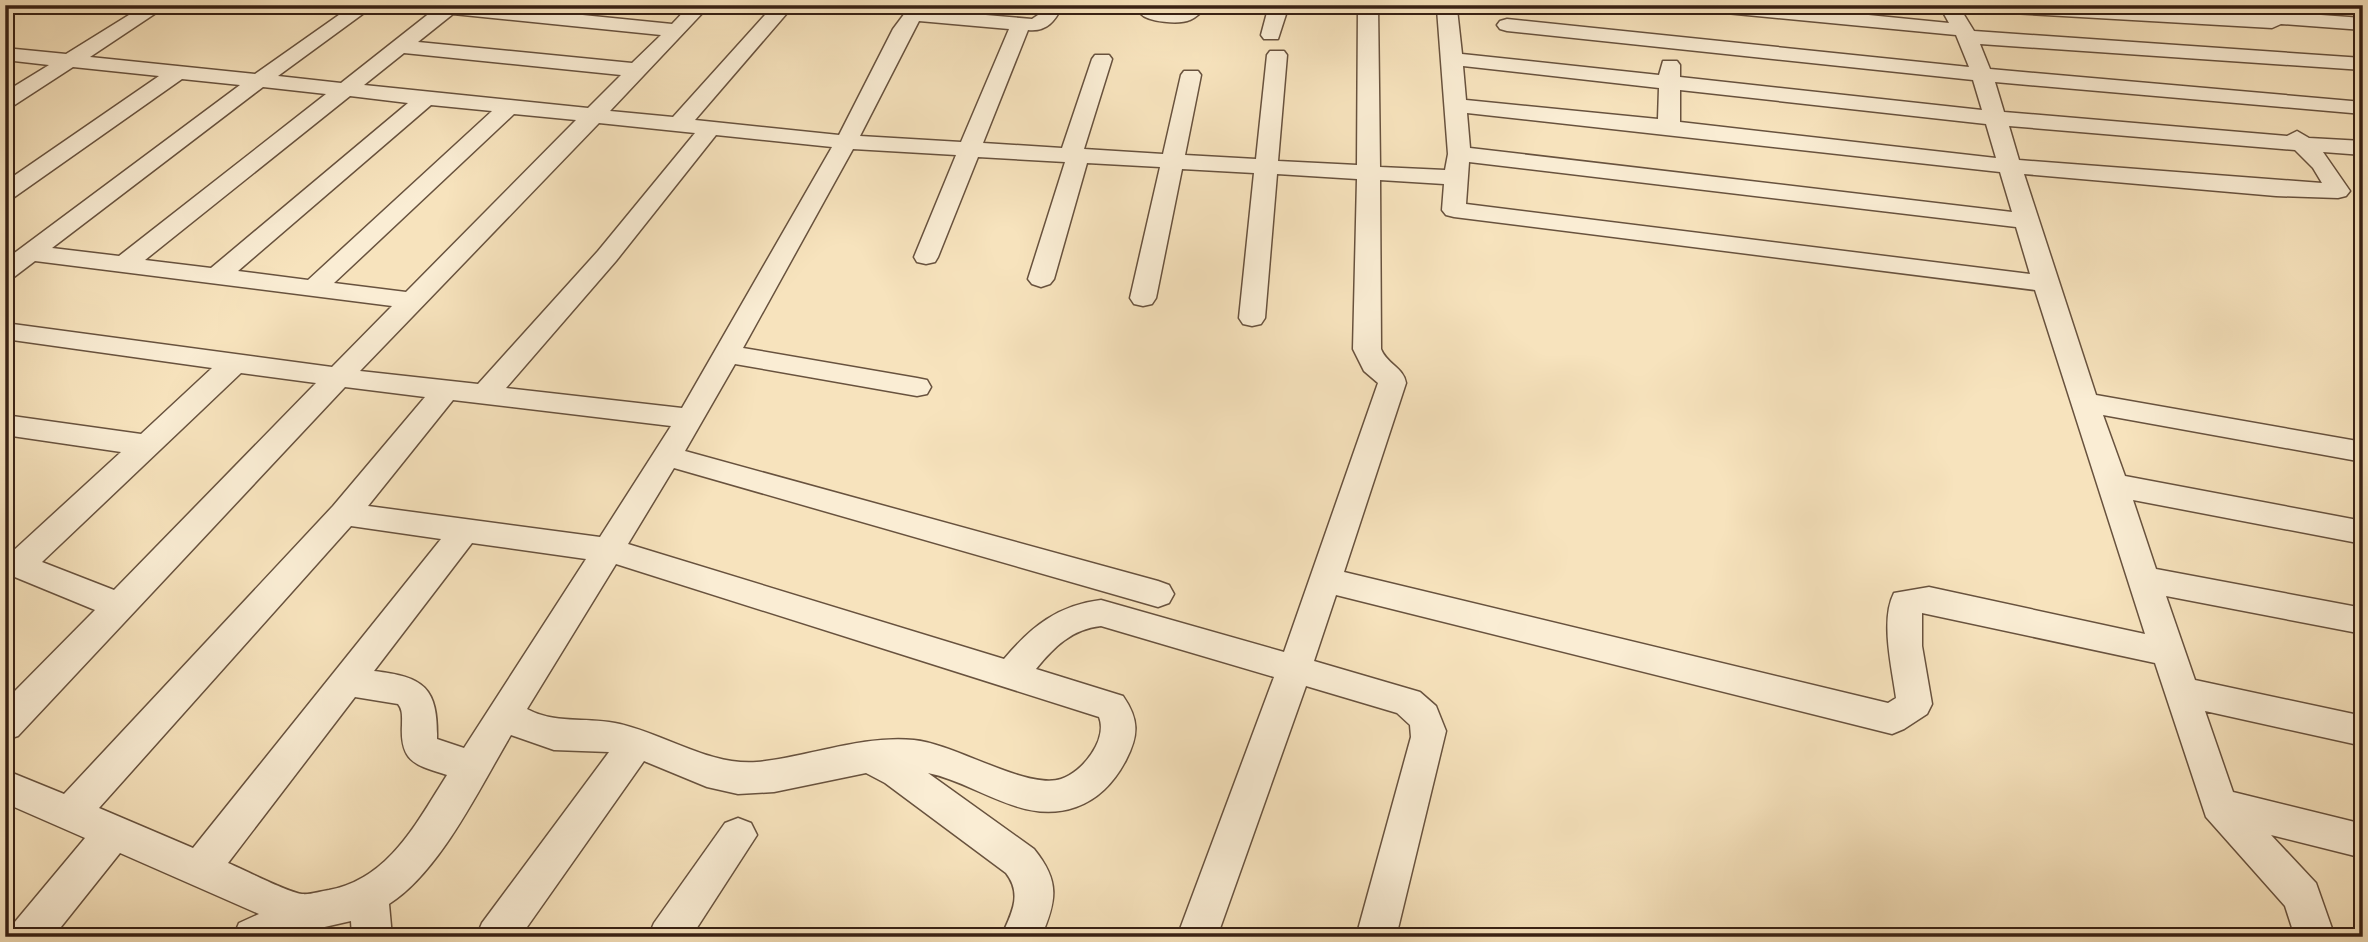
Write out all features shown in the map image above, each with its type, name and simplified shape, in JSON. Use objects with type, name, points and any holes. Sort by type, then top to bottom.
[{"type":"street","points":[[5,102],[158,5]]},
{"type":"street","points":[[5,272],[258,81],[366,5]]},
{"type":"street","points":[[424,5],[527,10],[598,23],[675,30]]},
{"type":"street","points":[[598,23],[617,5]]},
{"type":"street","points":[[5,725],[338,377],[701,5]]},
{"type":"street","points":[[679,124],[785,5]]},
{"type":"street","points":[[253,937],[302,913],[341,906],[369,895],[395,879],[419,852],[690,419],[917,10],[1020,25],[1041,24],[1054,5]]},
{"type":"street","points":[[1151,14],[1184,16],[1198,5]]},
{"type":"street","points":[[1252,318],[1268,166],[1274,45],[1279,5]]},
{"type":"street","points":[[1197,937],[1295,668],[1392,383],[1392,378],[1369,360],[1367,349],[1370,62],[1368,5]]},
{"type":"street","points":[[1705,5],[1964,19],[2268,18],[2363,24]]},
{"type":"street","points":[[126,263],[450,6]]},
{"type":"street","points":[[1447,9],[1459,154],[1454,209],[2046,284]]},
{"type":"street","points":[[1964,19],[2363,65]]},
{"type":"street","points":[[1964,19],[2046,284],[2219,805],[2302,896],[2315,937]]},
{"type":"street","points":[[926,257],[1020,25]]},
{"type":"street","points":[[1507,25],[1982,75],[2363,108]]},
{"type":"street","points":[[1669,127],[1671,43]]},
{"type":"street","points":[[398,46],[638,70]]},
{"type":"street","points":[[5,54],[846,142],[1456,178]]},
{"type":"street","points":[[1041,279],[1102,59]]},
{"type":"street","points":[[1452,60],[1995,118],[2363,148]]},
{"type":"street","points":[[5,193],[177,73]]},
{"type":"street","points":[[1143,298],[1191,75]]},
{"type":"street","points":[[217,276],[426,98]]},
{"type":"street","points":[[1457,106],[2010,166],[2276,189],[2339,191],[2322,164],[2265,101]]},
{"type":"street","points":[[314,288],[510,106]]},
{"type":"street","points":[[486,393],[607,256],[710,128]]},
{"type":"street","points":[[1459,154],[2027,221]]},
{"type":"street","points":[[31,253],[412,301]]},
{"type":"street","points":[[5,331],[338,377],[448,388],[690,419]]},
{"type":"street","points":[[726,354],[916,387]]},
{"type":"street","points":[[119,606],[12,562],[236,362]]},
{"type":"street","points":[[70,814],[344,514],[448,388]]},
{"type":"street","points":[[2085,402],[2363,452]]},
{"type":"street","points":[[5,425],[146,445]]},
{"type":"street","points":[[667,456],[1158,594]]},
{"type":"street","points":[[2113,485],[2363,533]]},
{"type":"street","points":[[344,514],[608,550],[1111,706],[1118,713],[1121,722],[1103,768],[1077,792],[1059,796],[1036,795],[942,760],[912,755],[867,757],[754,778],[726,777],[709,774],[684,760],[636,743],[607,736],[554,734],[529,728],[505,715]]},
{"type":"street","points":[[201,869],[465,530]]},
{"type":"street","points":[[2144,579],[2363,621]]},
{"type":"street","points":[[1325,580],[1892,719],[1915,704],[1905,646],[1906,602],[1929,600],[2169,653]]},
{"type":"street","points":[[1012,674],[1051,629],[1070,618],[1101,612],[1408,702],[1421,712],[1429,723],[1429,737],[1376,937]]},
{"type":"street","points":[[346,682],[402,689],[410,693],[421,711],[419,745],[429,754],[473,766]]},
{"type":"street","points":[[2181,691],[2363,730]]},
{"type":"street","points":[[496,937],[636,743]]},
{"type":"street","points":[[867,757],[898,772],[1020,861],[1032,875],[1037,892],[1032,913],[1021,937]]},
{"type":"street","points":[[5,786],[302,913]]},
{"type":"street","points":[[2219,805],[2363,841]]},
{"type":"street","points":[[28,937],[114,832]]},
{"type":"street","points":[[668,937],[738,835]]},
{"type":"street","points":[[369,895],[372,937]]}]
